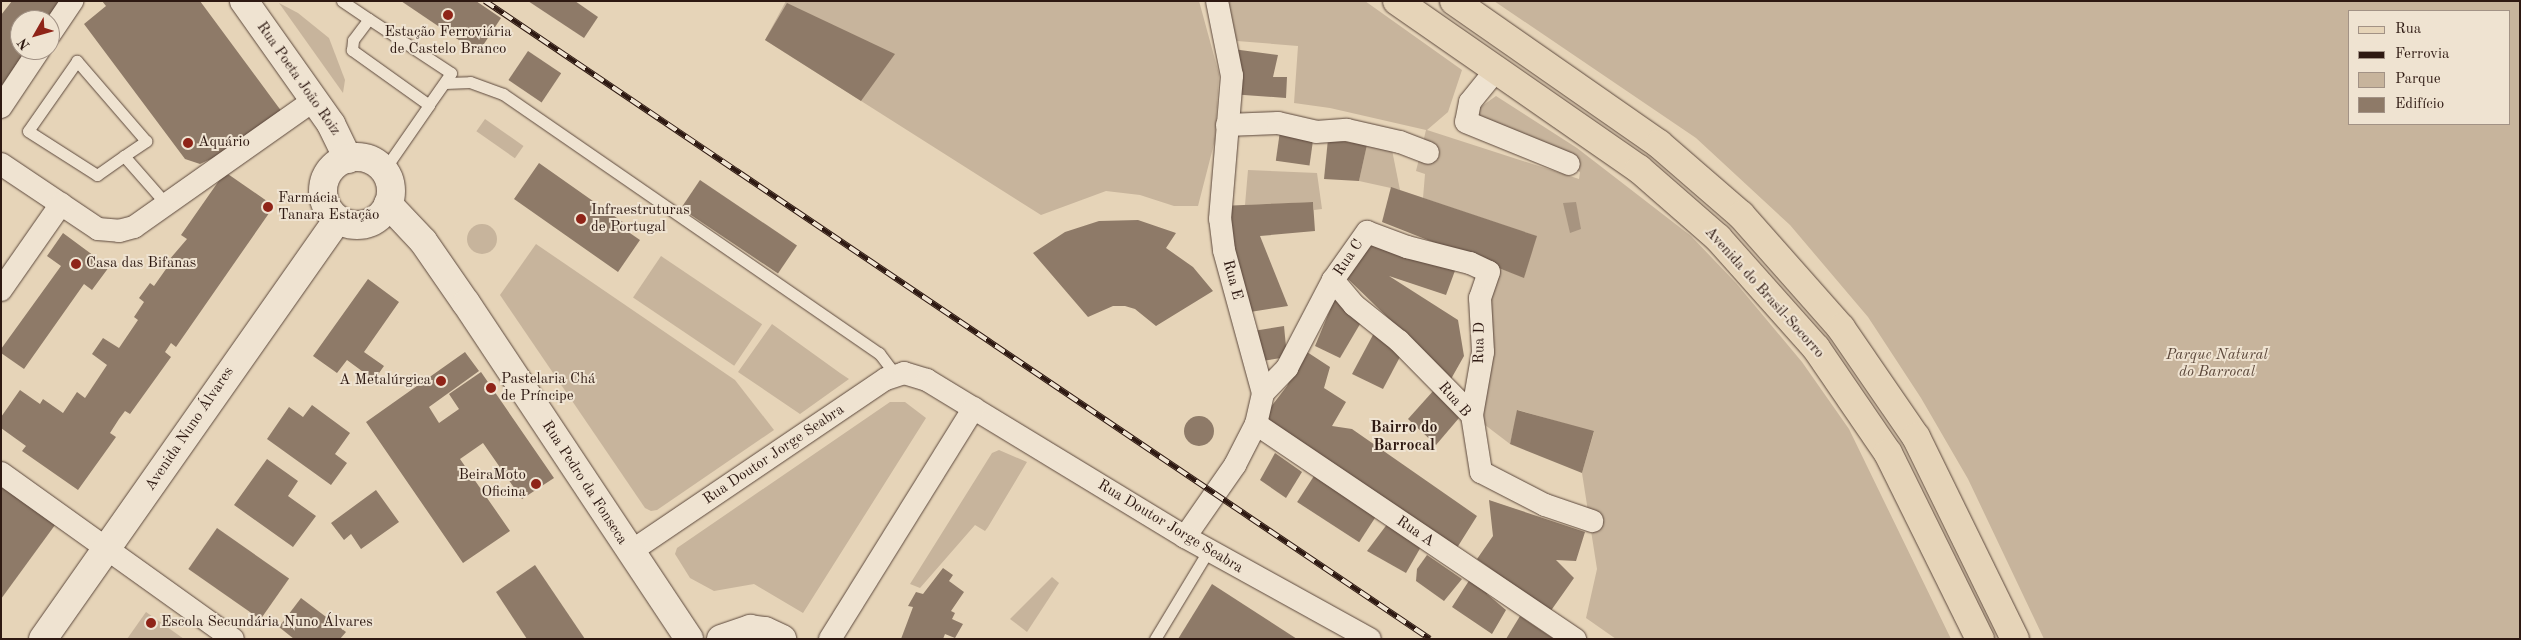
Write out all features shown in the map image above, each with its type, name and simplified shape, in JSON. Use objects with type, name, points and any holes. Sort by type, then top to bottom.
[{"type":"main road","name":"Rua Poeta João Roiz","points":[[244,1],[331,124],[348,159]]},
{"type":"main road","name":"Avenida do Brasil-Socorro","points":[[1397,1],[1639,169],[1718,238],[1816,348],[1888,453],[1980,639]]},
{"type":"main road","points":[[1454,1],[1659,144],[1741,215],[1841,328],[1916,437],[2015,639]]},
{"type":"main road","points":[[348,159],[365,159],[384,170],[390,188],[388,204],[376,219],[367,224],[357,225],[338,219],[326,204],[324,186],[332,169],[348,159]]},
{"type":"main road","name":"Rua Pedro da Fonseca","points":[[388,204],[423,241],[466,303],[682,628],[704,629],[728,635],[765,631],[782,639]]},
{"type":"main road","name":"Avenida Nuno Álvares","points":[[43,639],[107,550],[286,290],[338,219]]},
{"type":"street","points":[[60,19],[72,1]]},
{"type":"street","name":"Rua E","points":[[1185,537],[1235,465],[1256,424],[1263,393],[1224,250],[1220,219],[1232,76],[1216,1]]},
{"type":"street","points":[[1,107],[32,60]]},
{"type":"street","points":[[1496,70],[1470,102],[1466,122],[1569,164]]},
{"type":"street","points":[[1,164],[98,229],[119,232],[134,227],[167,205],[314,100]]},
{"type":"street","points":[[1227,125],[1278,123],[1316,132],[1347,130],[1400,142],[1428,153]]},
{"type":"street","points":[[1,290],[62,204]]},
{"type":"street","name":"Rua C","points":[[1263,393],[1287,368],[1333,280],[1367,232],[1407,248],[1470,263],[1489,272]]},
{"type":"street","name":"Rua D","points":[[1472,415],[1482,352],[1480,298],[1489,272]]},
{"type":"street","name":"Rua B","points":[[1333,280],[1354,305],[1399,341],[1472,415],[1481,472],[1545,505],[1592,521]]},
{"type":"street","name":"Rua Doutor Jorge Seabra","points":[[630,552],[895,374],[904,373],[927,380],[1208,551],[1370,639]]},
{"type":"street","points":[[830,639],[974,408]]},
{"type":"street","name":"Rua A","points":[[1256,424],[1575,639]]},
{"type":"street","points":[[1,473],[233,639]]},
{"type":"lane","points":[[342,1],[452,73],[384,170]]},
{"type":"lane","points":[[369,19],[353,40],[352,50],[429,105]]},
{"type":"lane","points":[[77,61],[146,142],[124,156],[97,175],[28,131],[77,61]]},
{"type":"lane","points":[[445,83],[470,82],[503,94],[879,353],[895,374]]},
{"type":"lane","points":[[124,156],[167,205]]},
{"type":"lane","points":[[1155,639],[1208,551]]},
{"type":"green space","points":[[786,1],[1199,1],[1219,74],[1215,140],[1198,206],[1174,206],[1140,195],[1106,191],[1041,215],[765,40]]},
{"type":"green space","points":[[1217,1],[1365,1],[1462,70],[1448,112],[1427,130],[1579,179],[1580,172],[1477,119],[1475,111],[1496,96],[1577,148],[1691,236],[1736,283],[1802,362],[1849,429],[1951,639],[1616,639],[1586,618],[1597,569],[1582,473],[1594,432],[1518,410],[1510,444],[1472,415],[1493,266],[1524,277],[1536,236],[1423,198],[1425,174],[1416,171],[1426,130],[1330,108],[1294,103],[1298,46],[1237,41],[1217,17]]},
{"type":"green space","name":"Parque Natural do Barrocal","points":[[1494,1],[2520,1],[2520,639],[2044,639],[1968,479],[1921,398],[1868,317],[1790,225],[1696,138]]},
{"type":"green space","points":[[279,3],[298,13],[329,38],[345,80],[343,93]]},
{"type":"green space","points":[[485,119],[524,146],[515,158],[476,131]]},
{"type":"green space","points":[[1390,140],[1400,190],[1359,181],[1367,145]]},
{"type":"green space","points":[[1248,170],[1317,173],[1322,209],[1314,210],[1313,202],[1245,205]]},
{"type":"green space","points":[[482,224],[493,228],[497,239],[493,250],[482,254],[471,250],[467,239],[471,228]]},
{"type":"green space","points":[[536,244],[735,380],[774,430],[657,510],[651,511],[645,508],[500,295]]},
{"type":"green space","points":[[661,256],[762,324],[734,366],[633,297]]},
{"type":"green space","points":[[772,324],[849,379],[800,414],[738,372]]},
{"type":"green space","points":[[890,402],[905,402],[926,418],[803,613],[754,584],[714,591],[690,578],[675,554],[677,548]]},
{"type":"green space","points":[[999,450],[1027,462],[988,527],[985,531],[975,525],[920,588],[910,584],[992,453]]},
{"type":"green space","points":[[1052,577],[1059,583],[1027,632],[1010,619]]},
{"type":"green space","points":[[146,612],[184,639],[127,639]]},
{"type":"shaded area","points":[[1576,202],[1581,229],[1570,233],[1563,203]]},
{"type":"building","points":[[12,1],[60,1],[54,10],[10,10],[10,60],[19,60],[1,87],[1,15]]},
{"type":"building","points":[[102,1],[200,1],[282,112],[215,157],[200,164],[185,159],[84,24],[106,6]]},
{"type":"building","name":"Estação Ferroviária de Castelo Branco","points":[[401,1],[476,1],[501,18],[478,53]]},
{"type":"building","points":[[528,1],[575,1],[598,17],[584,38]]},
{"type":"building","points":[[787,3],[895,54],[861,101],[765,40]]},
{"type":"building","points":[[1225,48],[1278,55],[1273,77],[1287,77],[1286,98],[1230,94]]},
{"type":"building","points":[[528,51],[561,73],[542,102],[508,80]]},
{"type":"building","points":[[1280,131],[1314,136],[1309,165],[1276,161]]},
{"type":"building","points":[[1328,139],[1367,145],[1359,181],[1324,179]]},
{"type":"building","name":"Infraestruturas de Portugal","points":[[539,163],[627,225],[624,229],[640,240],[618,272],[514,199]]},
{"type":"building","points":[[225,172],[274,206],[176,347],[171,343],[165,352],[171,357],[130,414],[125,411],[119,419],[110,433],[116,437],[78,490],[22,451],[26,446],[1,428],[1,417],[20,390],[40,404],[43,399],[63,413],[77,392],[85,398],[107,365],[92,354],[103,338],[119,348],[138,320],[134,317],[144,302],[139,298],[150,283],[154,286],[166,269],[163,267],[187,239],[181,235]]},
{"type":"building","points":[[700,180],[797,245],[778,274],[681,208]]},
{"type":"building","points":[[1391,187],[1537,236],[1524,278],[1382,222]]},
{"type":"building","points":[[1313,202],[1315,231],[1260,236],[1288,306],[1250,312],[1221,206]]},
{"type":"building","points":[[1138,220],[1176,233],[1166,248],[1193,267],[1213,291],[1156,326],[1135,309],[1125,306],[1113,306],[1088,317],[1033,253],[1065,232],[1099,221]]},
{"type":"building","points":[[63,233],[109,267],[92,290],[84,284],[24,369],[1,353],[1,349],[61,266],[47,256]]},
{"type":"building","points":[[1368,242],[1456,268],[1446,295],[1389,276],[1458,320],[1464,356],[1451,379],[1345,276]]},
{"type":"building","points":[[368,279],[399,302],[364,352],[384,366],[374,380],[347,360],[337,373],[313,356]]},
{"type":"building","points":[[1335,298],[1363,319],[1340,358],[1315,346]]},
{"type":"building","points":[[1284,326],[1287,357],[1262,361],[1253,331]]},
{"type":"building","points":[[1374,333],[1401,355],[1383,389],[1352,374]]},
{"type":"building","points":[[1304,350],[1330,367],[1324,388],[1346,402],[1332,426],[1352,429],[1477,516],[1455,551],[1263,417],[1287,386]]},
{"type":"building","points":[[465,352],[479,371],[429,407],[439,423],[459,409],[449,394],[481,372],[554,478],[522,499],[483,443],[460,459],[510,531],[463,563],[366,422]]},
{"type":"building","points":[[1434,390],[1459,418],[1436,445],[1408,419]]},
{"type":"building","points":[[312,405],[350,433],[335,454],[347,463],[331,485],[267,439],[289,407],[303,417]]},
{"type":"building","points":[[1517,410],[1594,431],[1582,473],[1510,444]]},
{"type":"building","points":[[1199,416],[1210,420],[1214,431],[1210,442],[1199,446],[1188,442],[1184,431],[1188,420]]},
{"type":"building","points":[[1275,453],[1302,472],[1286,498],[1260,480]]},
{"type":"building","points":[[267,459],[298,481],[288,496],[316,516],[293,547],[234,505]]},
{"type":"building","points":[[1314,476],[1376,516],[1359,542],[1297,502]]},
{"type":"building","points":[[1,486],[55,525],[1,599]]},
{"type":"building","points":[[376,490],[399,522],[361,549],[351,534],[344,540],[331,523]]},
{"type":"building","points":[[1489,500],[1585,532],[1576,561],[1556,560],[1574,578],[1550,612],[1477,559],[1493,536]]},
{"type":"building","points":[[1388,523],[1422,545],[1406,573],[1367,551]]},
{"type":"building","points":[[217,528],[289,578],[260,619],[188,569]]},
{"type":"building","points":[[1427,555],[1462,579],[1444,601],[1416,581],[1417,569]]},
{"type":"building","points":[[535,565],[585,639],[527,639],[496,592]]},
{"type":"building","points":[[943,568],[953,575],[949,581],[964,592],[951,611],[955,613],[952,619],[963,624],[955,638],[945,634],[943,639],[901,639],[913,607],[908,606],[916,592],[923,594]]},
{"type":"building","points":[[1472,576],[1492,586],[1487,594],[1506,610],[1492,634],[1452,607]]},
{"type":"building","points":[[1212,584],[1297,639],[1178,639]]},
{"type":"building","points":[[301,598],[346,632],[340,639],[294,639],[279,627]]},
{"type":"building","points":[[1520,616],[1554,639],[1506,639]]},
{"type":"railway","points":[[485,1],[1430,639]]},
{"type":"place","name":"Estação Ferroviária de Castelo Branco","points":[[448,15]]},
{"type":"place","name":"Aquário","points":[[188,143]]},
{"type":"place","name":"Farmácia Tanara Estação","points":[[268,207]]},
{"type":"place","name":"Infraestruturas de Portugal","points":[[581,219]]},
{"type":"place","name":"Casa das Bifanas","points":[[76,264]]},
{"type":"place","name":"A Metalúrgica","points":[[441,381]]},
{"type":"place","name":"Pastelaria Chá de Príncipe","points":[[491,388]]},
{"type":"place","name":"BeiraMoto Oficina","points":[[536,484]]},
{"type":"place","name":"Escola Secundária Nuno Álvares","points":[[151,623]]},
{"type":"district","name":"Bairro do Barrocal","points":[[1404,437]]}]
